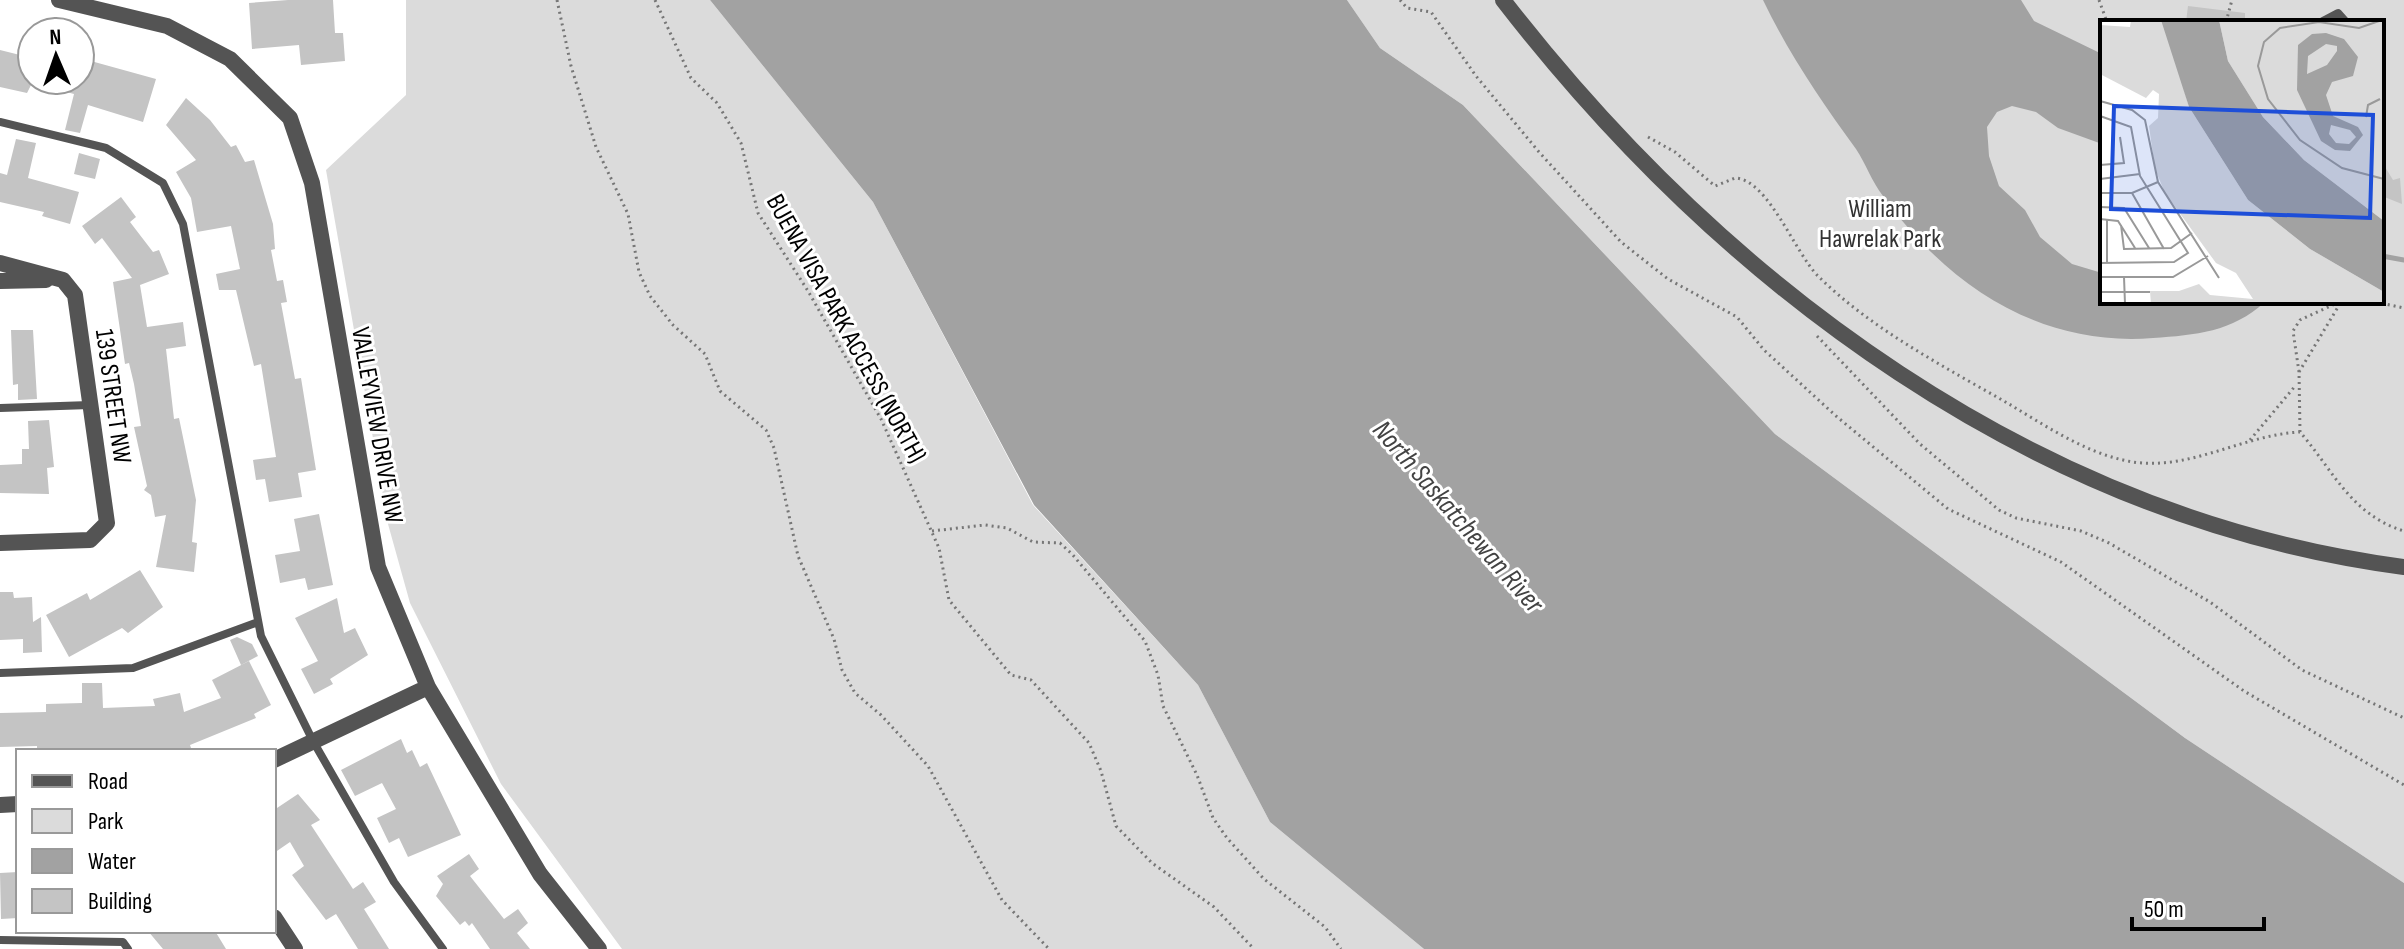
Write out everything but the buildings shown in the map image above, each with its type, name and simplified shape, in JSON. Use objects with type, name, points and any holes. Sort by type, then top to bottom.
[{"type":"street","name":"VALLEYVIEW DRIVE NW","points":[[59,0],[167,26],[230,59],[290,118],[312,183],[378,567],[428,687],[540,874],[599,949]]},
{"type":"street","points":[[1503,0],[1595,111],[1720,236],[1831,326],[1930,393],[2035,451],[2174,514],[2296,550],[2404,567]]},
{"type":"street","points":[[0,263],[63,280]]},
{"type":"street","points":[[0,281],[63,280]]},
{"type":"street","name":"139 STREET NW","points":[[0,543],[90,540],[107,523],[75,295],[63,280]]},
{"type":"street","points":[[276,759],[428,687]]},
{"type":"street","points":[[276,920],[295,949]]},
{"type":"lane","points":[[2338,0],[2338,13],[2344,20]]},
{"type":"lane","points":[[2325,20],[2338,13]]},
{"type":"lane","points":[[0,122],[106,148],[163,183],[183,224],[261,636],[313,741],[394,882],[443,949]]},
{"type":"lane","points":[[0,408],[91,405]]},
{"type":"lane","points":[[0,673],[133,668],[258,622]]},
{"type":"lane","points":[[0,940],[123,942],[128,949]]},
{"type":"path","points":[[557,0],[571,66],[596,147],[628,214],[639,272],[650,296],[673,325],[705,354],[720,391],[766,430],[774,448],[798,556],[834,639],[842,670],[855,693],[881,715],[928,766],[1002,900],[1049,949]]},
{"type":"path","name":"BUENA VISA PARK ACCESS (NORTH)","points":[[655,0],[691,78],[717,103],[741,143],[758,213],[808,291],[881,419],[939,548],[949,600],[1011,675],[1031,680],[1089,743],[1101,771],[1116,826],[1152,863],[1214,907],[1254,949]]},
{"type":"path","points":[[1400,0],[1407,8],[1431,12],[1503,109],[1621,242],[1668,279],[1737,317],[1764,350],[1836,416],[1948,509],[2061,562],[2244,691],[2404,785]]},
{"type":"path","points":[[2099,0],[2106,20]]},
{"type":"path","points":[[2227,20],[2232,0]]},
{"type":"path","points":[[1640,133],[1675,152],[1715,186],[1735,178],[1755,185],[1809,264],[1826,283],[1956,374],[2045,425],[2108,456],[2139,464],[2156,464],[2185,460],[2250,440],[2300,432]]},
{"type":"path","points":[[1819,291],[1826,283]]},
{"type":"path","points":[[2299,372],[2292,345],[2295,326],[2300,320],[2336,304]]},
{"type":"path","points":[[2339,304],[2299,372],[2296,385],[2300,432],[2352,500],[2380,520],[2404,531]]},
{"type":"path","points":[[2384,304],[2404,308]]},
{"type":"path","points":[[2250,440],[2296,385]]},
{"type":"path","points":[[932,531],[985,525],[1007,528],[1033,542],[1060,543],[1072,554],[1145,641],[1158,675],[1163,706],[1197,775],[1213,818],[1264,879],[1325,927],[1341,949]]},
{"type":"green space","points":[[406,0],[710,0],[873,202],[1033,505],[1198,685],[1270,822],[1424,949],[622,949],[501,784],[410,603],[388,524],[326,170],[406,95]]},
{"type":"green space","name":"William Hawrelak Park","points":[[1347,0],[2404,0],[2404,883],[2185,738],[1775,434],[1463,105],[1380,48]]},
{"type":"water","name":"North Saskatchewan River","points":[[710,0],[1347,0],[1380,48],[1463,105],[1775,434],[2185,738],[2404,883],[2404,949],[1424,949],[1270,822],[1198,685],[1034,505],[873,202]]},
{"type":"water","points":[[1763,0],[2021,0],[2034,21],[2100,53],[2100,143],[2058,128],[2036,112],[2012,106],[1997,112],[1987,127],[1989,156],[1999,186],[2025,210],[2040,237],[2072,264],[2100,272],[2100,304],[2262,304],[2240,320],[2213,330],[2153,338],[2112,338],[2072,332],[2035,321],[2000,304],[1967,283],[1937,257],[1883,196]]},
{"type":"waterway","points":[[2384,256],[2404,260]]}]
